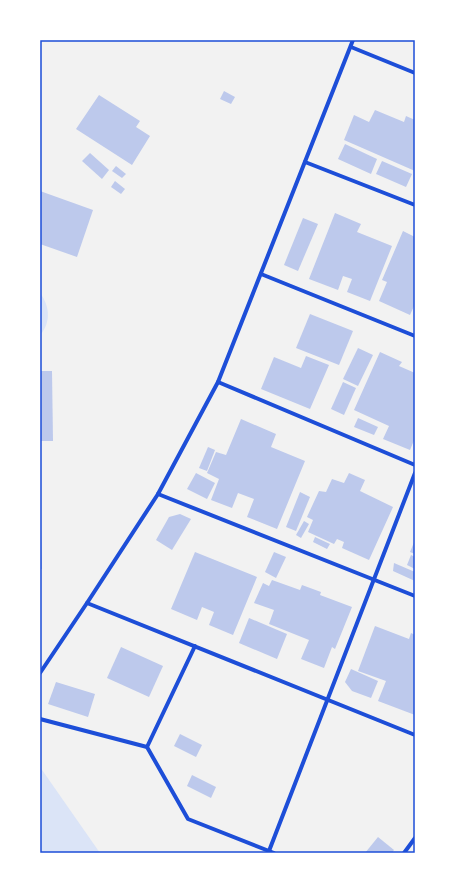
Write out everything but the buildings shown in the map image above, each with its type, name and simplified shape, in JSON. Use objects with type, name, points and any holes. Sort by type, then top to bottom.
[{"type":"street","points":[[40,673],[158,494],[218,382],[354,40]]},
{"type":"street","points":[[351,47],[415,73]]},
{"type":"street","points":[[305,162],[415,205]]},
{"type":"street","points":[[261,274],[415,336]]},
{"type":"street","points":[[218,382],[415,465]]},
{"type":"street","points":[[269,851],[415,473]]},
{"type":"street","points":[[158,494],[415,596]]},
{"type":"street","points":[[87,602],[415,735]]},
{"type":"street","points":[[147,747],[195,646]]},
{"type":"street","points":[[40,719],[147,747],[188,819],[274,853]]},
{"type":"street","points":[[404,853],[415,838]]},
{"type":"shaded area","points":[[40,293],[46,303],[48,314],[46,325],[40,335]]},
{"type":"shaded area","points":[[40,767],[100,853],[40,853]]}]
